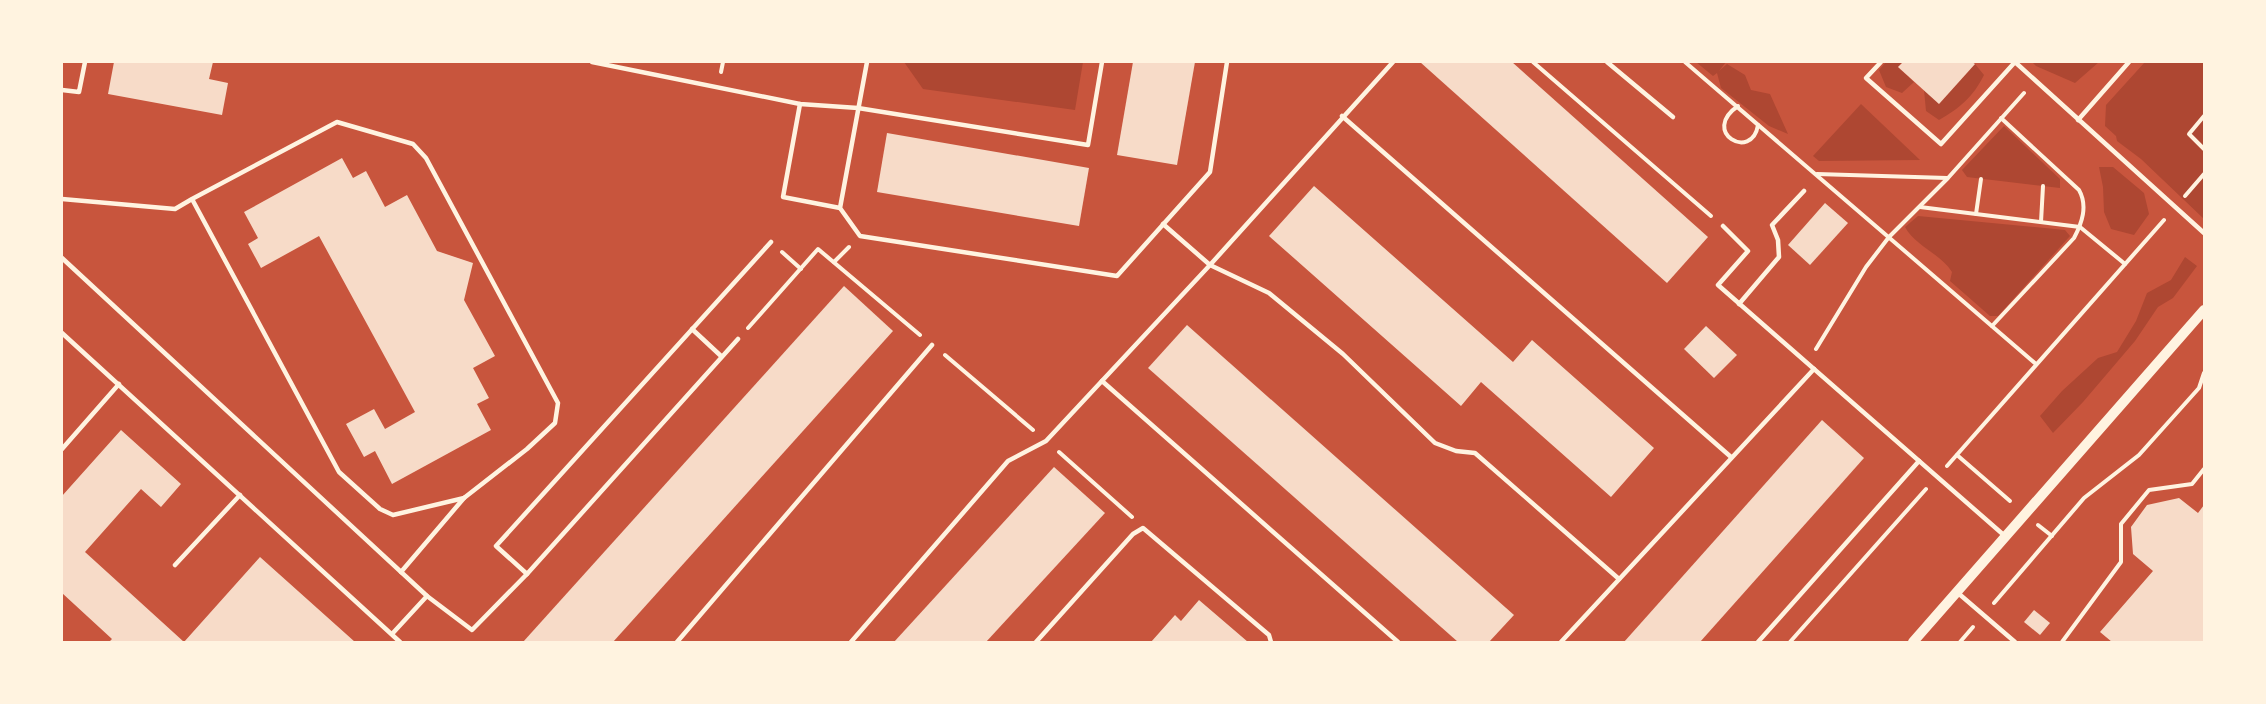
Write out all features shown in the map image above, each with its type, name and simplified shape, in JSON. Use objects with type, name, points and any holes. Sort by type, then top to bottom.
[{"type":"street","points":[[1912,642],[2205,310]]},
{"type":"lane","points":[[62,90],[79,92],[85,62]]},
{"type":"lane","points":[[592,62],[800,104],[858,108],[1088,145],[1102,62]]},
{"type":"lane","points":[[840,208],[867,62]]},
{"type":"lane","points":[[800,104],[783,197],[840,208],[860,236],[1117,276],[1210,172],[1227,62]]},
{"type":"lane","points":[[851,642],[1008,461],[1046,441],[1210,265],[1393,62]]},
{"type":"lane","points":[[1607,62],[1673,117]]},
{"type":"lane","points":[[1881,62],[1866,78],[1941,144],[2015,62],[2205,233]]},
{"type":"lane","points":[[2078,120],[2129,62]]},
{"type":"lane","points":[[1342,116],[1731,457]]},
{"type":"lane","points":[[62,199],[175,209],[337,122],[413,144],[426,158],[558,403],[555,423],[527,449],[464,498],[401,572]]},
{"type":"lane","points":[[1740,304],[1779,257],[1778,240],[1772,225],[1804,191]]},
{"type":"lane","points":[[192,200],[339,472],[380,509],[393,515],[464,498]]},
{"type":"lane","points":[[1162,225],[1210,265],[1269,293],[1343,354],[1435,443],[1456,451],[1475,453],[1619,579]]},
{"type":"lane","points":[[1724,226],[1748,251],[1718,285],[2006,537]]},
{"type":"lane","points":[[527,574],[496,546],[771,242]]},
{"type":"lane","points":[[62,258],[427,596],[472,630],[527,574],[738,339]]},
{"type":"lane","points":[[692,329],[721,356]]},
{"type":"lane","points":[[62,333],[400,642]]},
{"type":"lane","points":[[677,642],[932,345]]},
{"type":"lane","points":[[1561,642],[1814,369]]},
{"type":"lane","points":[[1102,381],[1398,642]]},
{"type":"lane","points":[[62,449],[119,384]]},
{"type":"lane","points":[[1758,642],[1919,461]]},
{"type":"lane","points":[[175,565],[240,495]]},
{"type":"lane","points":[[1036,642],[1132,534],[1143,528],[1153,534],[1269,635],[1271,642]]},
{"type":"lane","points":[[1957,592],[2014,642]]},
{"type":"lane","points":[[392,634],[427,596]]},
{"type":"path","points":[[1533,62],[1724,226]]},
{"type":"path","points":[[1685,62],[2036,364]]},
{"type":"path","points":[[1807,363],[1866,267],[1890,237],[1948,178],[2036,81]]},
{"type":"path","points":[[1738,106],[1725,118],[1723,126],[1725,134],[1731,140],[1746,142],[1753,139],[1758,124]]},
{"type":"path","points":[[2205,116],[2189,134],[2205,149]]},
{"type":"path","points":[[1992,326],[2074,238],[2080,227],[2085,200],[2079,190],[2001,118]]},
{"type":"path","points":[[1816,174],[1948,178]]},
{"type":"path","points":[[1790,642],[2205,174]]},
{"type":"path","points":[[1976,214],[1980,179]]},
{"type":"path","points":[[2041,222],[2043,186]]},
{"type":"path","points":[[1920,207],[2080,227],[2125,264]]},
{"type":"path","points":[[771,242],[801,269]]},
{"type":"path","points":[[738,339],[818,249],[1046,441],[1143,528]]},
{"type":"path","points":[[1960,642],[2084,498],[2139,455],[2199,388],[2205,373]]},
{"type":"path","points":[[1957,454],[2052,537]]},
{"type":"path","points":[[2062,642],[2121,562],[2121,524],[2150,490],[2192,484],[2205,469]]},
{"type":"shaded area","points":[[904,62],[1083,62],[1075,110],[923,89]]},
{"type":"shaded area","points":[[1696,62],[1726,62],[1719,71],[1727,64],[1745,75],[1751,90],[1770,94],[1788,134],[1769,126],[1721,88],[1717,73],[1713,76]]},
{"type":"shaded area","points":[[1886,62],[1903,62],[1898,67],[1914,82],[1902,93],[1886,87],[1879,70]]},
{"type":"shaded area","points":[[2032,62],[2099,62],[2075,83],[2036,66]]},
{"type":"shaded area","points":[[2145,62],[2204,62],[2204,219],[2141,159],[2117,141],[2116,136],[2105,126],[2106,105]]},
{"type":"shaded area","points":[[1975,64],[1984,75],[1965,101],[1939,120],[1926,111],[1924,90],[1939,104]]},
{"type":"shaded area","points":[[1861,104],[1920,160],[1819,161],[1813,156]]},
{"type":"shaded area","points":[[2004,126],[2060,179],[2060,188],[1967,177],[1962,170]]},
{"type":"shaded area","points":[[2099,167],[2113,167],[2144,193],[2149,214],[2134,235],[2111,229],[2104,212]]},
{"type":"shaded area","points":[[1918,216],[2065,230],[2070,236],[1998,316],[1990,316],[1950,281],[1952,272],[1947,265],[1909,234],[1905,227]]},
{"type":"shaded area","points":[[2185,257],[2197,266],[2173,298],[2158,307],[2135,341],[2053,433],[2040,416],[2062,391],[2098,358],[2117,352],[2136,321],[2147,293],[2171,280]]},
{"type":"building","points":[[114,62],[213,62],[209,79],[228,83],[222,115],[108,94]]},
{"type":"building","points":[[1133,62],[1195,62],[1177,165],[1117,155]]},
{"type":"building","points":[[1420,62],[1512,62],[1708,237],[1667,283]]},
{"type":"building","points":[[1903,62],[1972,62],[1975,64],[1939,104],[1898,67]]},
{"type":"building","points":[[887,133],[1089,168],[1079,226],[877,192]]},
{"type":"building","points":[[342,158],[353,178],[366,171],[385,207],[407,195],[437,251],[473,263],[464,300],[495,356],[473,368],[489,398],[477,404],[491,430],[392,484],[375,451],[364,457],[346,424],[374,409],[385,429],[415,412],[319,236],[261,268],[248,244],[258,238],[244,212]]},
{"type":"building","points":[[1314,186],[1513,362],[1532,340],[1654,448],[1611,497],[1481,382],[1461,406],[1269,236]]},
{"type":"building","points":[[1825,203],[1848,223],[1810,265],[1788,245]]},
{"type":"building","points":[[844,286],[893,331],[613,642],[523,642]]},
{"type":"building","points":[[1187,325],[1514,615],[1489,642],[1458,642],[1148,368]]},
{"type":"building","points":[[1706,326],[1737,355],[1714,378],[1684,349]]},
{"type":"building","points":[[1822,420],[1864,458],[1700,642],[1624,642]]},
{"type":"building","points":[[121,430],[181,484],[161,507],[141,489],[85,552],[184,642],[109,642],[112,639],[62,593],[62,496]]},
{"type":"building","points":[[1054,467],[1105,513],[986,642],[894,642]]},
{"type":"building","points":[[2179,498],[2198,513],[2204,505],[2204,642],[2112,642],[2100,632],[2153,571],[2133,554],[2131,527],[2147,505]]},
{"type":"building","points":[[260,557],[355,642],[184,642]]},
{"type":"building","points":[[1199,600],[1248,642],[1151,642],[1175,615],[1181,621]]},
{"type":"building","points":[[2034,610],[2050,623],[2040,635],[2024,622]]}]
